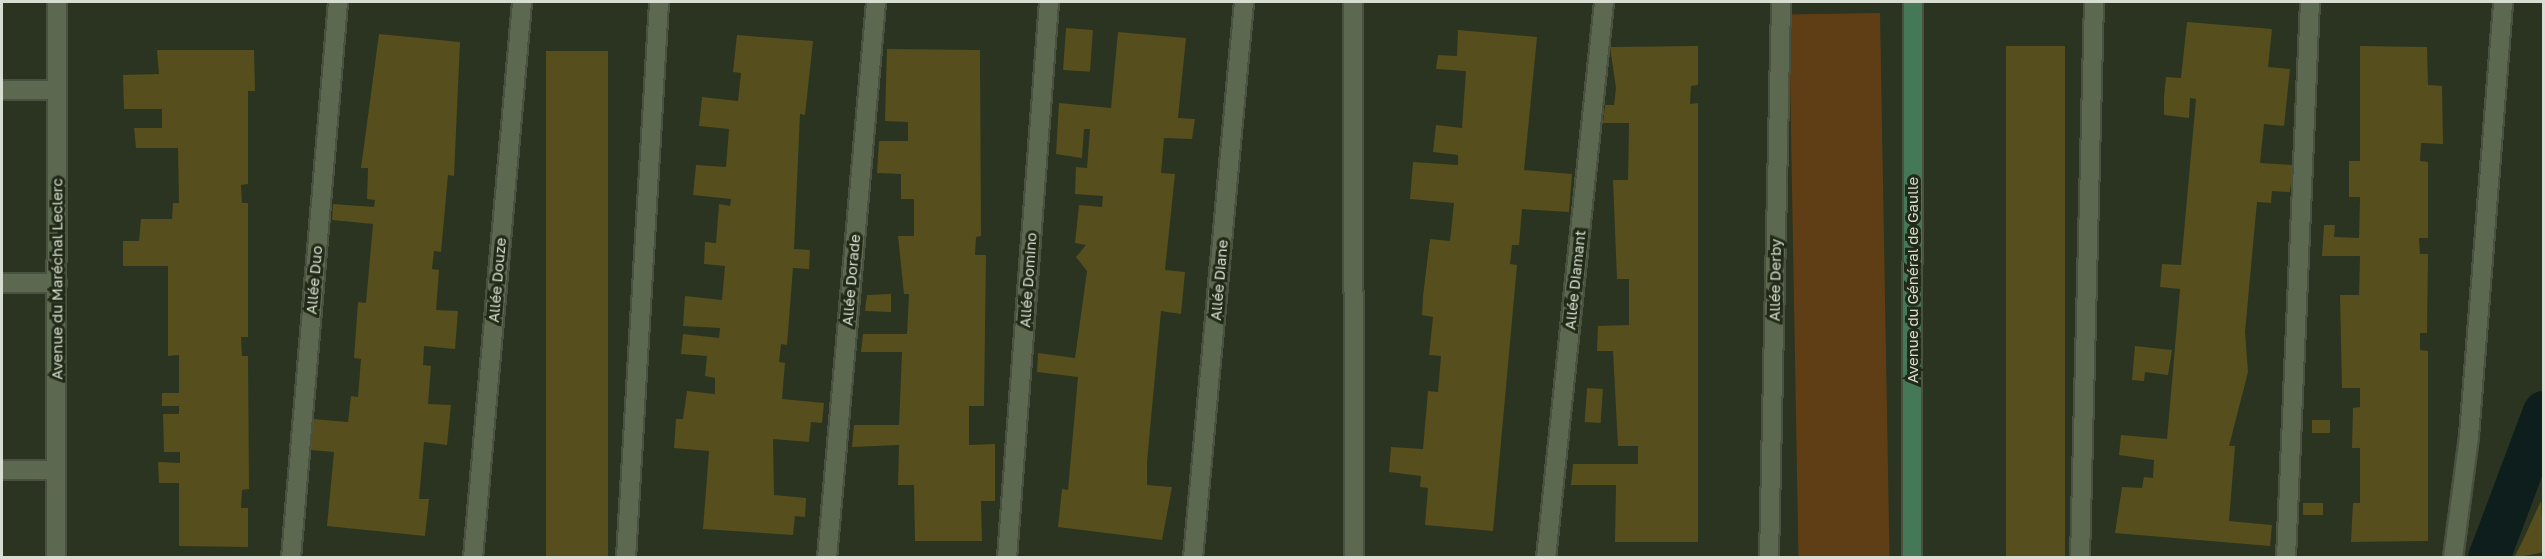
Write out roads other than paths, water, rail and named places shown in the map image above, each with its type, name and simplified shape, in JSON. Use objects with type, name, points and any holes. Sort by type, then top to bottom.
[{"type":"main road","name":"Avenue du Général de Gaulle","points":[[1912,558],[1913,2]]},
{"type":"street","name":"Avenue du Maréchal Leclerc","points":[[56,558],[57,2]]},
{"type":"street","name":"Allée Duo","points":[[291,558],[338,2]]},
{"type":"street","name":"Allée Douze","points":[[473,558],[522,2]]},
{"type":"street","points":[[626,558],[659,2]]},
{"type":"street","name":"Allée Dorade","points":[[827,558],[876,2]]},
{"type":"street","name":"Allée Domino","points":[[1007,558],[1049,2]]},
{"type":"street","name":"Allée Diane","points":[[1193,558],[1245,2]]},
{"type":"street","points":[[1353,2],[1354,558]]},
{"type":"street","name":"Allée Diamant","points":[[1545,558],[1604,2]]},
{"type":"street","name":"Allée Derby","points":[[1769,558],[1781,2]]},
{"type":"street","points":[[2080,558],[2094,2]]},
{"type":"street","points":[[2286,558],[2310,2]]},
{"type":"street","points":[[2453,558],[2469,436],[2503,2]]},
{"type":"street","points":[[2,90],[57,90]]},
{"type":"street","points":[[2,283],[57,283]]},
{"type":"street","points":[[2,470],[56,470]]},
{"type":"waterway","points":[[2489,558],[2544,412]]}]
